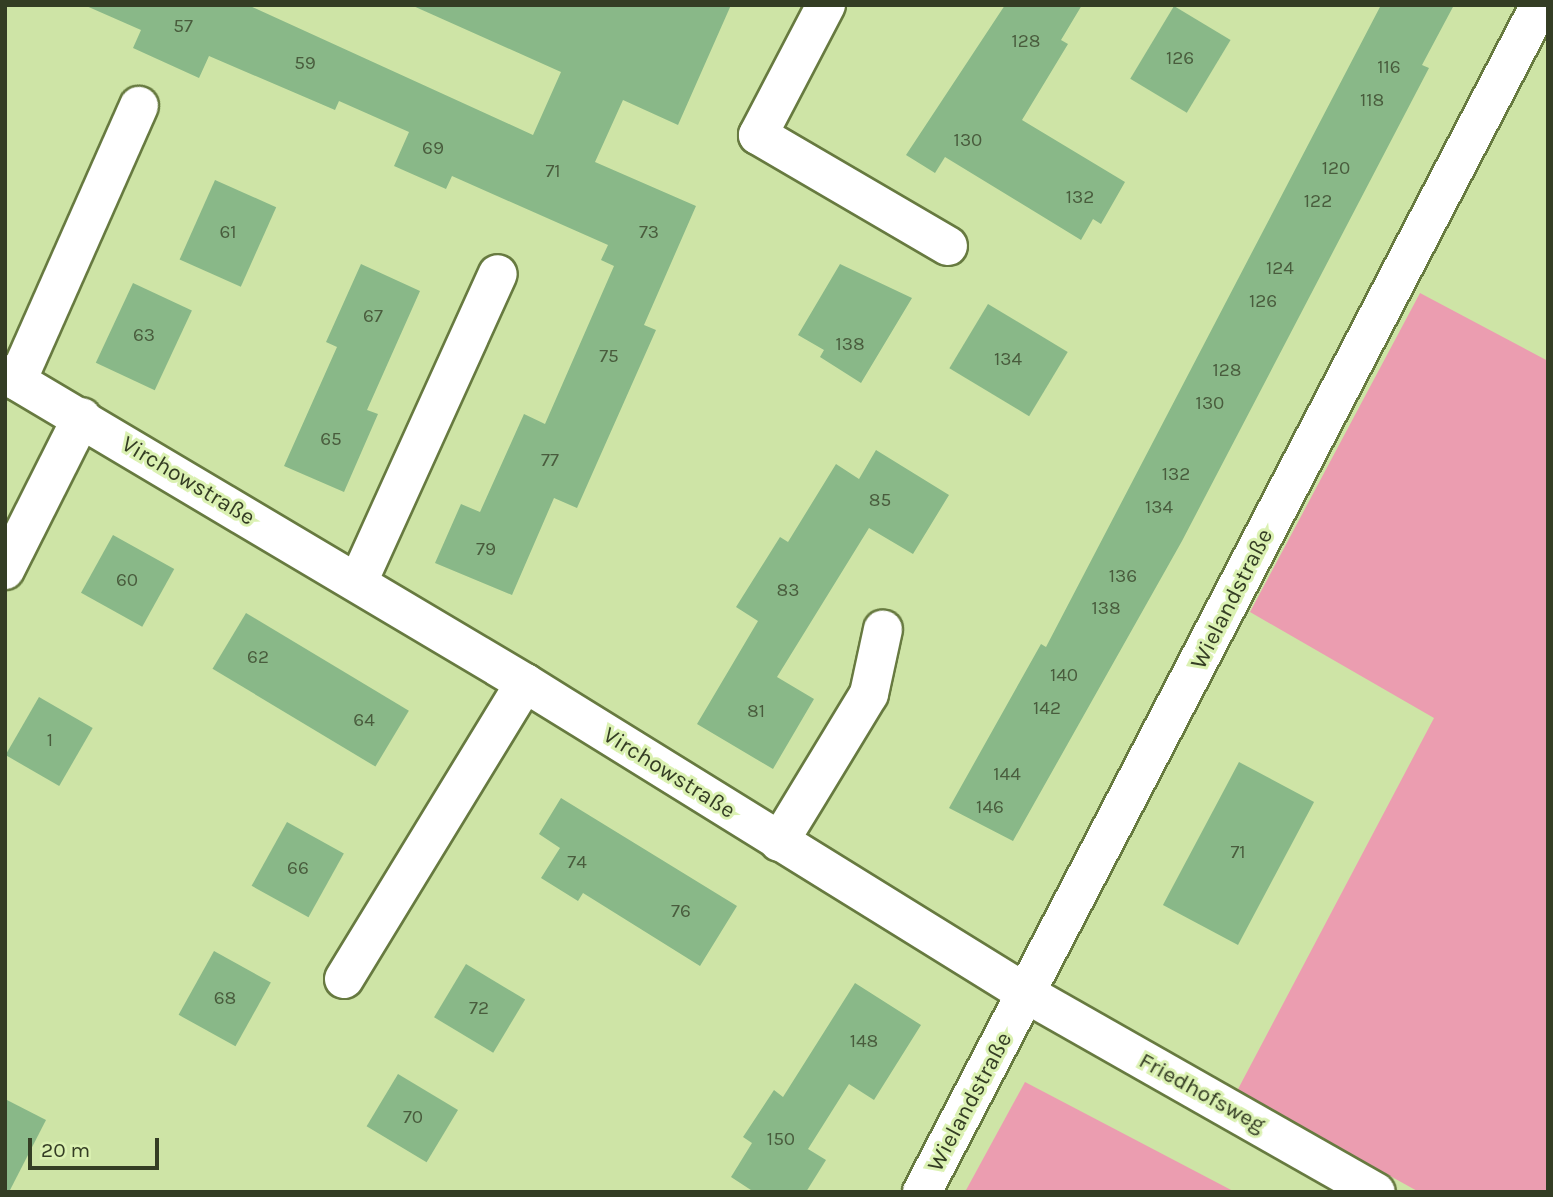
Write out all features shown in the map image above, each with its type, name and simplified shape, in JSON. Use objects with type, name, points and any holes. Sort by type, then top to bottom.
[{"type":"street","points":[[826,5],[758,135],[948,246]]},
{"type":"street","name":"Wielandstraße","points":[[922,1192],[1540,5]]},
{"type":"street","name":"Virchowstraße","points":[[139,106],[11,377],[524,682],[1027,994]]},
{"type":"street","points":[[358,582],[498,274]]},
{"type":"street","points":[[5,570],[82,417]]},
{"type":"street","points":[[779,842],[869,694],[883,629]]},
{"type":"street","points":[[344,979],[524,682]]},
{"type":"street","name":"Friedhofsweg","points":[[1027,994],[1376,1192]]},
{"type":"shaded area","points":[[1420,293],[1548,361],[1548,1192],[1419,1192],[1237,1091],[1434,718],[1250,612]]},
{"type":"shaded area","points":[[1025,1082],[1235,1192],[965,1192]]},
{"type":"building","points":[[84,5],[248,5],[533,135],[561,72],[411,5],[731,5],[678,125],[623,100],[595,162],[696,206],[644,325],[656,330],[577,508],[554,498],[512,595],[435,563],[461,504],[480,512],[524,414],[545,424],[614,266],[601,260],[608,245],[452,176],[446,189],[394,166],[409,132],[339,101],[335,110],[209,56],[199,78],[133,48],[141,30]]},
{"type":"building","points":[[1005,5],[1082,5],[1061,40],[1068,44],[1022,120],[1125,182],[1101,224],[1093,219],[1081,240],[945,157],[935,173],[906,155]]},
{"type":"building","points":[[1381,5],[1454,5],[1422,65],[1429,68],[1182,541],[1013,841],[949,808],[1041,644],[1046,647]]},
{"type":"building","points":[[1174,6],[1231,40],[1187,113],[1130,79]]},
{"type":"building","points":[[215,180],[276,207],[241,287],[180,259]]},
{"type":"building","points":[[361,264],[420,291],[367,410],[378,414],[344,492],[284,466],[337,347],[326,342]]},
{"type":"building","points":[[840,264],[912,298],[861,383],[820,357],[824,350],[798,335]]},
{"type":"building","points":[[133,283],[192,310],[155,390],[96,363]]},
{"type":"building","points":[[988,304],[1068,352],[1029,416],[949,368]]},
{"type":"building","points":[[876,450],[949,495],[913,554],[869,528],[777,677],[814,699],[773,769],[697,724],[758,621],[736,607],[780,537],[788,542],[836,464],[859,479]]},
{"type":"building","points":[[113,535],[174,569],[142,627],[81,593]]},
{"type":"building","points":[[246,613],[409,711],[375,767],[213,669]]},
{"type":"building","points":[[39,697],[93,728],[59,786],[6,755]]},
{"type":"building","points":[[1239,762],[1314,802],[1238,945],[1163,905]]},
{"type":"building","points":[[561,798],[737,906],[700,966],[583,893],[578,901],[541,878],[560,848],[539,834]]},
{"type":"building","points":[[287,822],[344,854],[308,917],[252,886]]},
{"type":"building","points":[[214,951],[271,983],[235,1046],[179,1015]]},
{"type":"building","points":[[466,964],[525,1000],[493,1053],[434,1017]]},
{"type":"building","points":[[855,983],[921,1025],[874,1100],[849,1084],[808,1149],[826,1160],[806,1192],[754,1192],[731,1177],[752,1143],[743,1137],[774,1090],[783,1097]]},
{"type":"building","points":[[398,1074],[458,1110],[427,1162],[367,1126]]},
{"type":"building","points":[[5,1099],[46,1120],[9,1192],[5,1192]]}]
